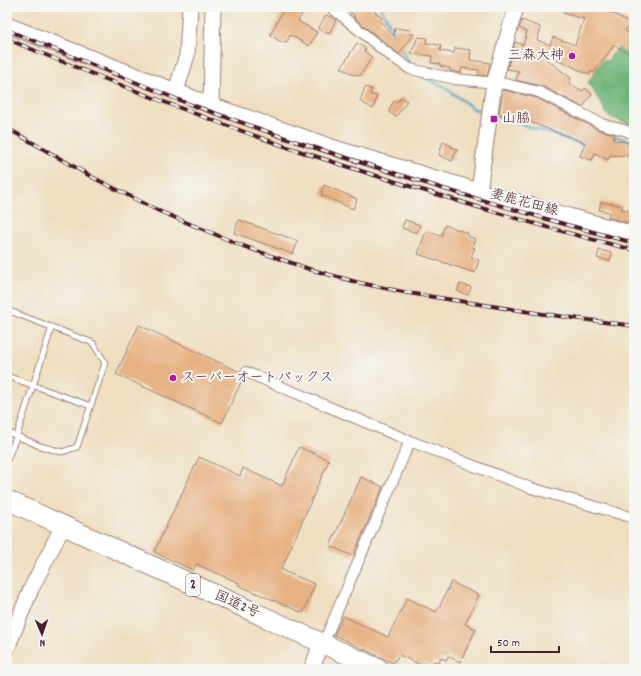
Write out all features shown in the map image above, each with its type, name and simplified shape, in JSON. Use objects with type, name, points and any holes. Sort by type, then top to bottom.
[{"type":"highway","name":"国道2号","points":[[7,500],[379,669]]},
{"type":"street","points":[[176,91],[187,55],[190,7]]},
{"type":"street","points":[[211,105],[213,7]]},
{"type":"street","points":[[331,7],[410,69],[455,79],[506,84],[538,92],[602,124],[627,131],[634,135]]},
{"type":"street","name":"妻鹿花田線","points":[[516,7],[494,83],[479,191],[634,234]]},
{"type":"street","points":[[7,26],[211,105],[341,150],[479,191]]},
{"type":"street","points":[[189,33],[212,36]]},
{"type":"street","points":[[246,372],[531,488],[634,518]]},
{"type":"street","points":[[312,669],[410,440]]},
{"type":"street","points":[[7,648],[31,589],[62,526]]},
{"type":"lane","points":[[7,310],[93,343],[105,363],[77,447],[62,452],[40,446],[7,432]]},
{"type":"lane","points":[[7,460],[17,435],[52,327]]},
{"type":"lane","points":[[7,376],[91,406]]},
{"type":"green space","points":[[620,45],[632,53],[634,51],[634,127],[608,116],[588,83],[602,60],[607,61]]},
{"type":"building","points":[[285,7],[306,7],[298,21],[317,32],[309,46],[290,35],[287,42],[284,41],[283,43],[270,35]]},
{"type":"building","points":[[344,7],[369,7],[382,18],[380,21],[394,36],[395,28],[410,30],[409,34],[414,34],[399,54],[359,22],[354,17],[355,16]]},
{"type":"building","points":[[565,7],[582,7],[589,9],[590,7],[614,7],[611,12],[630,23],[625,31],[634,36],[634,44],[628,53],[614,45],[594,73],[591,71],[590,75],[549,55],[546,59],[571,78],[569,84],[583,91],[585,88],[592,94],[583,107],[542,86],[516,80],[519,71],[507,69],[515,42],[523,45],[527,32],[519,28],[522,20],[540,27],[541,29],[537,40],[550,45],[553,37],[575,45],[584,19],[563,13]]},
{"type":"building","points":[[326,15],[336,20],[329,34],[318,29]]},
{"type":"building","points":[[418,37],[427,38],[426,43],[440,45],[440,51],[454,53],[455,48],[471,50],[470,60],[490,63],[487,76],[478,75],[479,70],[462,68],[461,73],[450,71],[450,68],[440,66],[440,64],[431,63],[432,56],[411,53]]},
{"type":"building","points":[[357,43],[366,49],[364,51],[372,57],[360,76],[354,75],[341,68]]},
{"type":"building","points":[[365,87],[372,89],[370,94],[377,96],[373,109],[360,101]]},
{"type":"building","points":[[503,90],[537,98],[599,130],[615,134],[613,140],[634,143],[634,152],[630,150],[629,156],[610,155],[608,160],[595,153],[592,160],[580,156],[585,143],[522,119],[499,114]]},
{"type":"building","points":[[401,97],[407,101],[396,117],[389,112],[389,109],[394,101],[399,101]]},
{"type":"building","points":[[443,142],[457,149],[452,161],[439,155]]},
{"type":"building","points":[[324,185],[357,199],[353,209],[321,195]]},
{"type":"building","points":[[601,202],[622,206],[621,209],[632,212],[629,223],[608,217],[609,212],[599,210]]},
{"type":"building","points":[[239,220],[298,241],[293,254],[234,233]]},
{"type":"building","points":[[405,220],[420,225],[417,233],[402,228]]},
{"type":"building","points":[[445,225],[468,233],[467,236],[475,239],[472,247],[475,248],[471,257],[479,260],[475,273],[418,254],[426,231],[441,236]]},
{"type":"building","points":[[599,250],[612,253],[610,261],[597,258]]},
{"type":"building","points":[[460,284],[471,287],[468,295],[457,291]]},
{"type":"building","points":[[139,325],[240,372],[243,378],[222,423],[116,374]]},
{"type":"building","points":[[299,447],[329,460],[281,570],[315,584],[303,613],[238,585],[239,583],[196,564],[193,570],[154,552],[199,457],[240,476],[243,468],[282,486]]},
{"type":"building","points":[[361,477],[383,487],[353,556],[330,546]]},
{"type":"building","points":[[451,582],[479,595],[465,624],[476,629],[460,662],[448,656],[446,660],[441,658],[439,663],[434,661],[431,665],[425,663],[423,666],[399,655],[393,663],[334,635],[343,616],[388,637],[407,598],[436,612]]},
{"type":"waterway","points":[[380,7],[395,37]]},
{"type":"waterway","points":[[401,48],[410,65]]},
{"type":"waterway","points":[[421,76],[443,86],[474,109],[484,112]]},
{"type":"waterway","points":[[496,116],[582,144],[587,143]]},
{"type":"waterway","points":[[611,136],[634,142]]},
{"type":"railway","points":[[7,30],[189,104],[291,140],[444,189],[634,243]]},
{"type":"railway","points":[[7,39],[149,96],[293,149],[490,211],[634,250]]},
{"type":"railway","points":[[7,128],[92,177],[159,211],[243,246],[309,269],[356,282],[408,293],[543,314],[634,326]]},
{"type":"place","name":"三森大神","points":[[572,56]]},
{"type":"place","name":"山脇","points":[[494,119]]},
{"type":"place","name":"スーパーオートバックス","points":[[173,378]]}]
